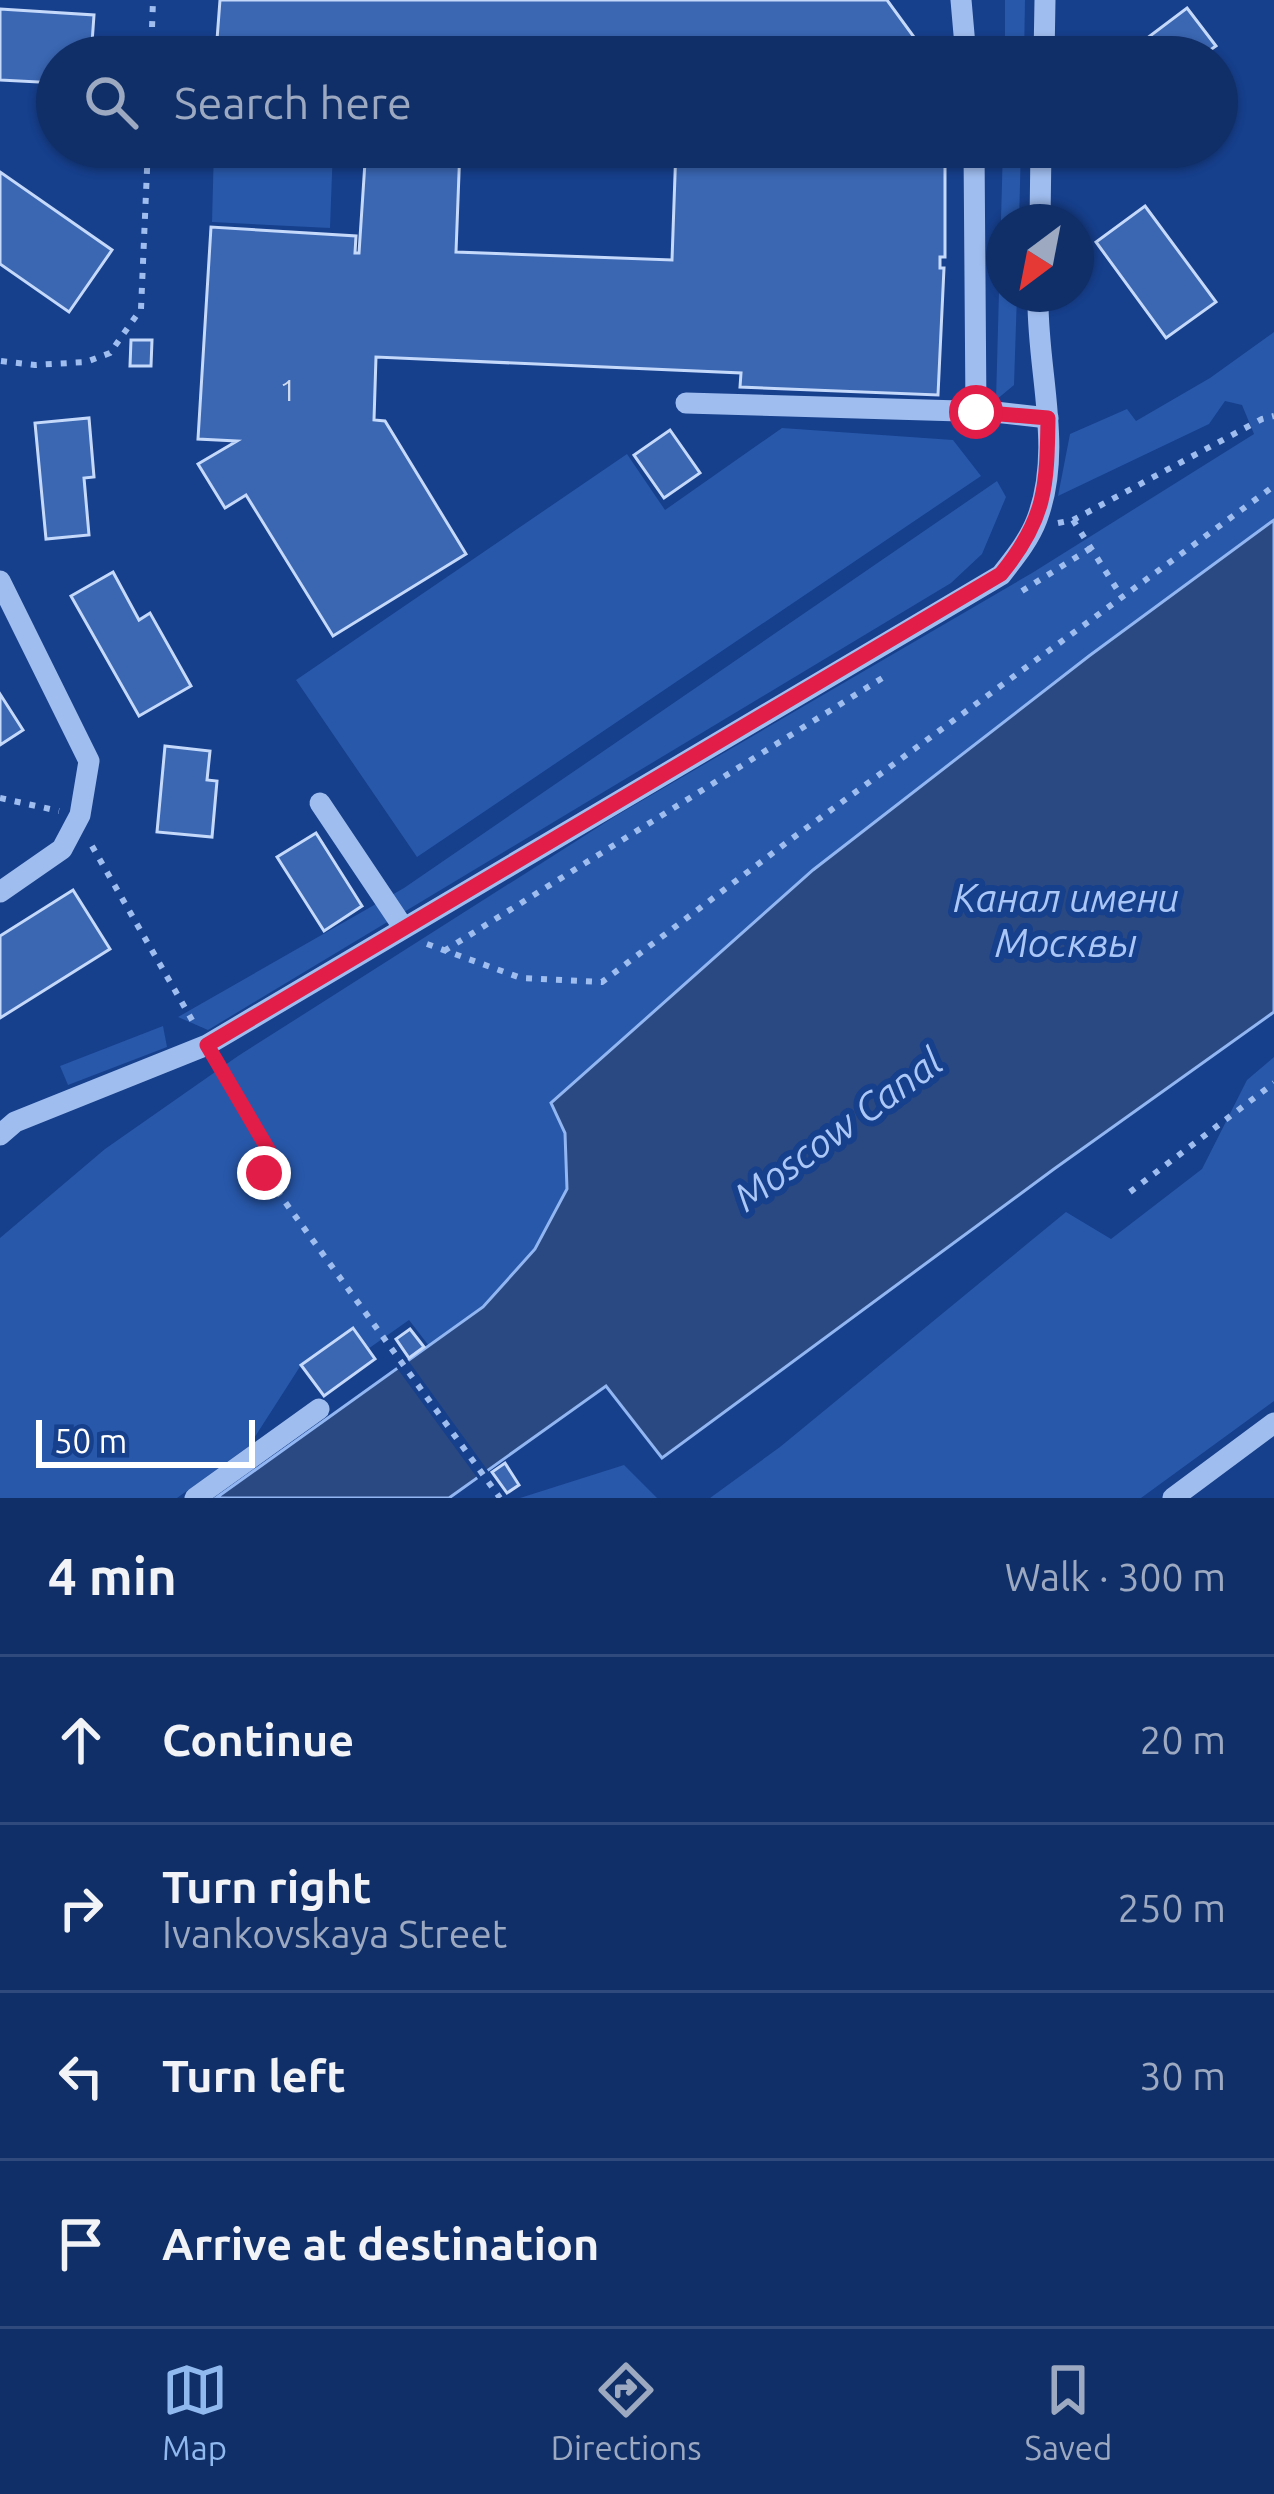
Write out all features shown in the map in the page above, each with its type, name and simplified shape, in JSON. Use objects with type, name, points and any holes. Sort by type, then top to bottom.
[{"type":"street","points":[[961,0],[964,36]]},
{"type":"street","points":[[1044,36],[1045,0]]},
{"type":"street","points":[[974,168],[976,412]]},
{"type":"street","points":[[1040,204],[1041,168]]},
{"type":"street","points":[[0,1135],[15,1122],[207,1045],[1001,574],[1036,520],[1047,481],[1048,418],[1039,312]]},
{"type":"street","points":[[686,403],[1048,418]]},
{"type":"street","points":[[0,581],[88,761],[79,818],[62,849],[0,892]]},
{"type":"street","points":[[320,802],[399,929]]},
{"type":"street","points":[[195,1498],[320,1408]]},
{"type":"street","points":[[1173,1498],[1274,1423]]},
{"type":"path","points":[[152,36],[153,0]]},
{"type":"path","points":[[1,361],[86,362],[110,353],[141,309],[147,168]]},
{"type":"path","points":[[1036,520],[1073,520],[1274,416]]},
{"type":"path","points":[[399,929],[444,951],[521,978],[602,982],[1274,486]]},
{"type":"path","points":[[1073,520],[1122,597]]},
{"type":"path","points":[[1010,598],[1090,548]]},
{"type":"path","points":[[444,951],[889,674]]},
{"type":"path","points":[[0,798],[79,818],[187,1012]]},
{"type":"path","points":[[207,1045],[272,1156],[261,1165],[500,1498]]},
{"type":"path","points":[[1130,1192],[1274,1083]]},
{"type":"shaded area","points":[[1005,0],[1025,0],[1024,36],[1005,36]]},
{"type":"shaded area","points":[[213,168],[332,168],[330,228],[212,222]]},
{"type":"shaded area","points":[[1002,168],[1020,168],[1019,204],[1001,204]]},
{"type":"shaded area","points":[[998,312],[1016,312],[1014,385],[996,400]]},
{"type":"shaded area","points":[[1274,332],[1274,520],[813,869],[552,1103],[565,1133],[567,1189],[535,1248],[483,1307],[429,1346],[409,1320],[368,1349],[352,1328],[301,1365],[249,1446],[177,1498],[0,1498],[0,1238],[105,1149],[238,1056],[614,817],[1032,573],[1254,434],[1242,405],[1225,401],[1209,424],[1058,496],[1070,434],[1127,409],[1136,421],[1210,378]]},
{"type":"shaded area","points":[[782,428],[953,440],[981,476],[417,857],[296,680],[627,454],[665,510]]},
{"type":"shaded area","points":[[997,481],[1006,497],[982,554],[951,583],[208,1030],[178,1017],[404,888]]},
{"type":"shaded area","points":[[163,1026],[167,1047],[68,1085],[60,1066]]},
{"type":"shaded area","points":[[1274,1057],[1274,1401],[1141,1498],[710,1498],[780,1447],[1066,1212],[1111,1239],[1202,1169],[1247,1080]]},
{"type":"shaded area","points":[[624,1465],[657,1498],[520,1498]]},
{"type":"water","name":"Канал имени Москвы","points":[[1274,520],[1274,1012],[662,1458],[606,1386],[449,1498],[216,1498],[483,1307],[535,1249],[567,1189],[565,1133],[551,1103],[813,870]]},
{"type":"pier","points":[[405,1356],[491,1475],[481,1483],[394,1364]]},
{"type":"building","points":[[220,0],[887,0],[913,36],[217,36]]},
{"type":"building","points":[[1187,8],[1208,36],[1150,36]]},
{"type":"building","points":[[0,9],[94,15],[92,36],[36,36],[36,82],[0,80]]},
{"type":"building","points":[[365,168],[459,168],[456,252],[672,260],[675,168],[945,168],[938,395],[740,387],[741,373],[376,357],[374,420],[385,421],[466,554],[333,636],[246,495],[225,508],[198,464],[237,441],[198,439],[211,227],[356,236],[355,253],[359,253]]},
{"type":"building","points":[[0,172],[112,250],[69,312],[0,264]]},
{"type":"building","points":[[1145,206],[1216,302],[1166,338],[1096,242]]},
{"type":"building","points":[[131,340],[152,340],[151,366],[130,366]]},
{"type":"building","points":[[89,418],[94,477],[84,478],[89,535],[46,539],[35,423]]},
{"type":"building","points":[[670,430],[700,473],[664,498],[634,455]]},
{"type":"building","points":[[113,572],[139,620],[150,613],[191,686],[139,716],[71,596]]},
{"type":"building","points":[[0,694],[23,730],[0,745]]},
{"type":"building","points":[[165,746],[210,751],[207,780],[217,781],[212,837],[157,832]]},
{"type":"building","points":[[316,833],[362,906],[324,931],[277,857]]},
{"type":"building","points":[[73,890],[110,949],[0,1018],[0,936]]},
{"type":"building","points":[[353,1328],[375,1359],[324,1396],[301,1365]]},
{"type":"building","points":[[410,1329],[424,1347],[409,1358],[396,1339]]},
{"type":"building","points":[[505,1463],[519,1485],[507,1493],[492,1472]]},
{"type":"route","points":[[264,1173],[261,1165],[272,1156],[207,1045],[1001,574],[1036,520],[1047,481],[1048,418],[976,412]]},
{"type":"water label","name":"Moscow Canal","points":[[838,1129]]}]
